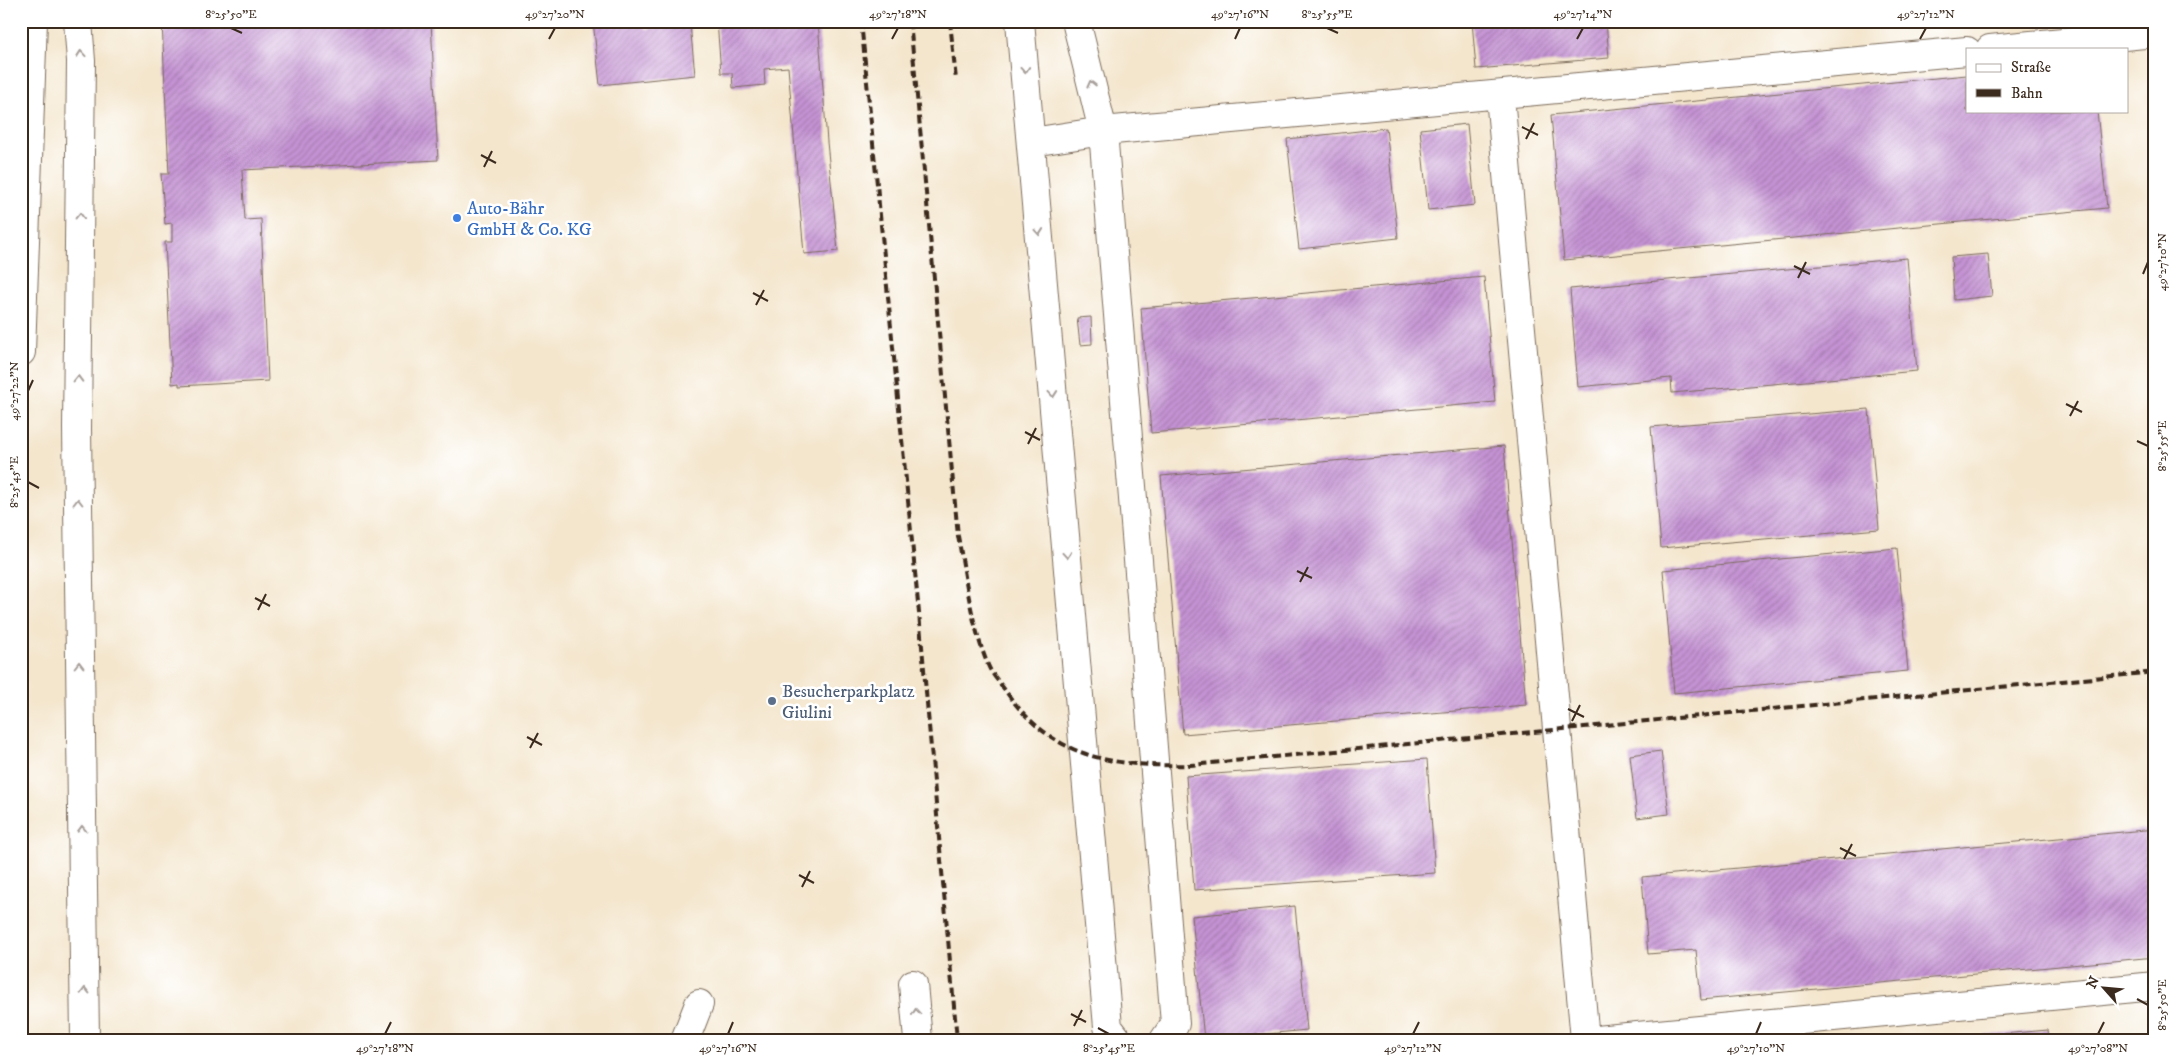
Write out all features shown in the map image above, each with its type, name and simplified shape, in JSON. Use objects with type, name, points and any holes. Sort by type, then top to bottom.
[{"type":"main road","points":[[21,352],[33,21]]},
{"type":"main road","points":[[78,21],[81,71],[77,447],[86,1040]]},
{"type":"main road","points":[[1020,21],[1108,1027],[1118,1040]]},
{"type":"main road","points":[[1076,21],[1103,131],[1128,461],[1156,766],[1175,1024],[1164,1040]]},
{"type":"main road","points":[[2000,48],[2155,33]]},
{"type":"main road","points":[[1032,142],[1103,131],[1500,96],[1966,51]]},
{"type":"main road","points":[[1500,96],[1585,1040]]},
{"type":"main road","points":[[913,984],[918,1040]]},
{"type":"main road","points":[[1596,1040],[2155,986]]},
{"type":"main road","points":[[685,1040],[699,1004]]},
{"type":"building","points":[[162,21],[431,21],[438,160],[242,170],[245,220],[261,219],[268,381],[179,386],[179,383],[172,384],[165,242],[172,242],[172,223],[165,224],[161,174],[169,174]]},
{"type":"building","points":[[593,21],[644,21],[645,29],[690,24],[695,75],[600,85]]},
{"type":"building","points":[[717,21],[818,21],[827,142],[838,251],[804,254],[788,67],[764,69],[765,85],[733,88],[732,73],[721,73]]},
{"type":"building","points":[[1472,21],[1606,21],[1609,58],[1476,69]]},
{"type":"building","points":[[1966,75],[1966,112],[2097,112],[2107,208],[1564,260],[1551,115]]},
{"type":"building","points":[[1467,124],[1475,205],[1428,210],[1420,129]]},
{"type":"building","points":[[1386,128],[1398,238],[1299,249],[1287,139]]},
{"type":"building","points":[[1988,254],[1992,296],[1954,300],[1951,257]]},
{"type":"building","points":[[1907,258],[1917,371],[1672,393],[1671,378],[1578,387],[1570,289]]},
{"type":"building","points":[[1484,277],[1495,402],[1151,433],[1141,308]]},
{"type":"building","points":[[1091,317],[1092,344],[1080,345],[1077,318]]},
{"type":"building","points":[[1869,409],[1879,529],[1661,548],[1651,427]]},
{"type":"building","points":[[1504,446],[1526,705],[1183,734],[1161,476]]},
{"type":"building","points":[[1897,548],[1908,671],[1674,693],[1663,570]]},
{"type":"building","points":[[1661,751],[1669,814],[1637,818],[1630,755]]},
{"type":"building","points":[[1427,759],[1435,873],[1194,890],[1186,776]]},
{"type":"building","points":[[2155,829],[2155,957],[1701,1000],[1696,950],[1648,954],[1642,877]]},
{"type":"building","points":[[1295,906],[1307,1030],[1204,1040],[1192,916]]},
{"type":"building","points":[[2048,1030],[2049,1040],[1956,1040],[1956,1038]]},
{"type":"building","points":[[1806,1035],[1806,1040],[1768,1040],[1768,1038]]},
{"type":"railway","points":[[861,21],[919,613],[957,1040]]},
{"type":"railway","points":[[910,21],[958,536],[977,634],[988,665],[1007,693],[1045,733],[1066,746],[1088,755],[1112,761],[1137,764],[1191,765],[2155,672]]},
{"type":"railway","points":[[950,21],[956,80]]},
{"type":"place","name":"Auto-Bähr GmbH & Co. KG","points":[[457,218]]},
{"type":"place","name":"Besucherparkplatz Giulini","points":[[772,701]]}]
